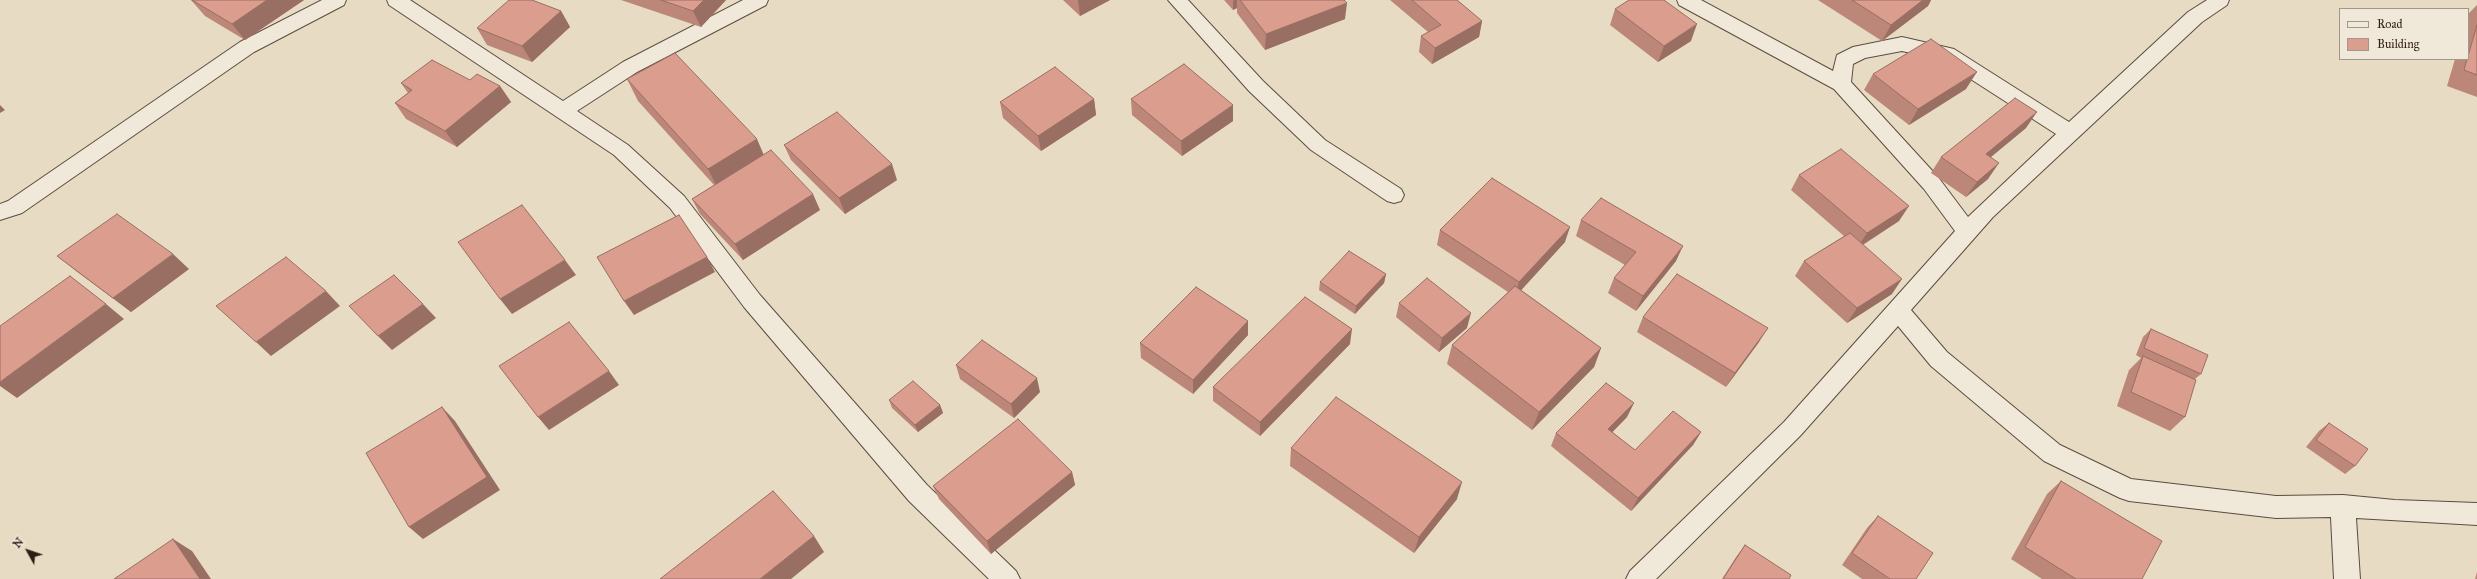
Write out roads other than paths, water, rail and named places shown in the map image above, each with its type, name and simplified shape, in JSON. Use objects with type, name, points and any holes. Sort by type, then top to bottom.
[{"type":"street","points":[[0,212],[15,207],[247,47],[337,0]]},
{"type":"street","points":[[396,0],[564,110],[621,150],[677,202],[752,301],[918,494],[1007,579]]},
{"type":"street","points":[[564,110],[630,67],[759,0]]},
{"type":"street","points":[[1177,0],[1256,86],[1318,145],[1394,195]]},
{"type":"street","points":[[1686,0],[1841,84],[1931,183],[1967,230]]},
{"type":"street","points":[[1639,579],[1792,429],[1967,230],[2194,18],[2220,0]]},
{"type":"street","points":[[1841,84],[1844,60],[1860,52],[1902,44],[1947,54],[2070,133]]},
{"type":"street","points":[[1898,310],[1939,359],[1998,410],[2052,453],[2129,490],[2276,507],[2343,506],[2477,514]]},
{"type":"street","points":[[2343,506],[2347,579]]}]
